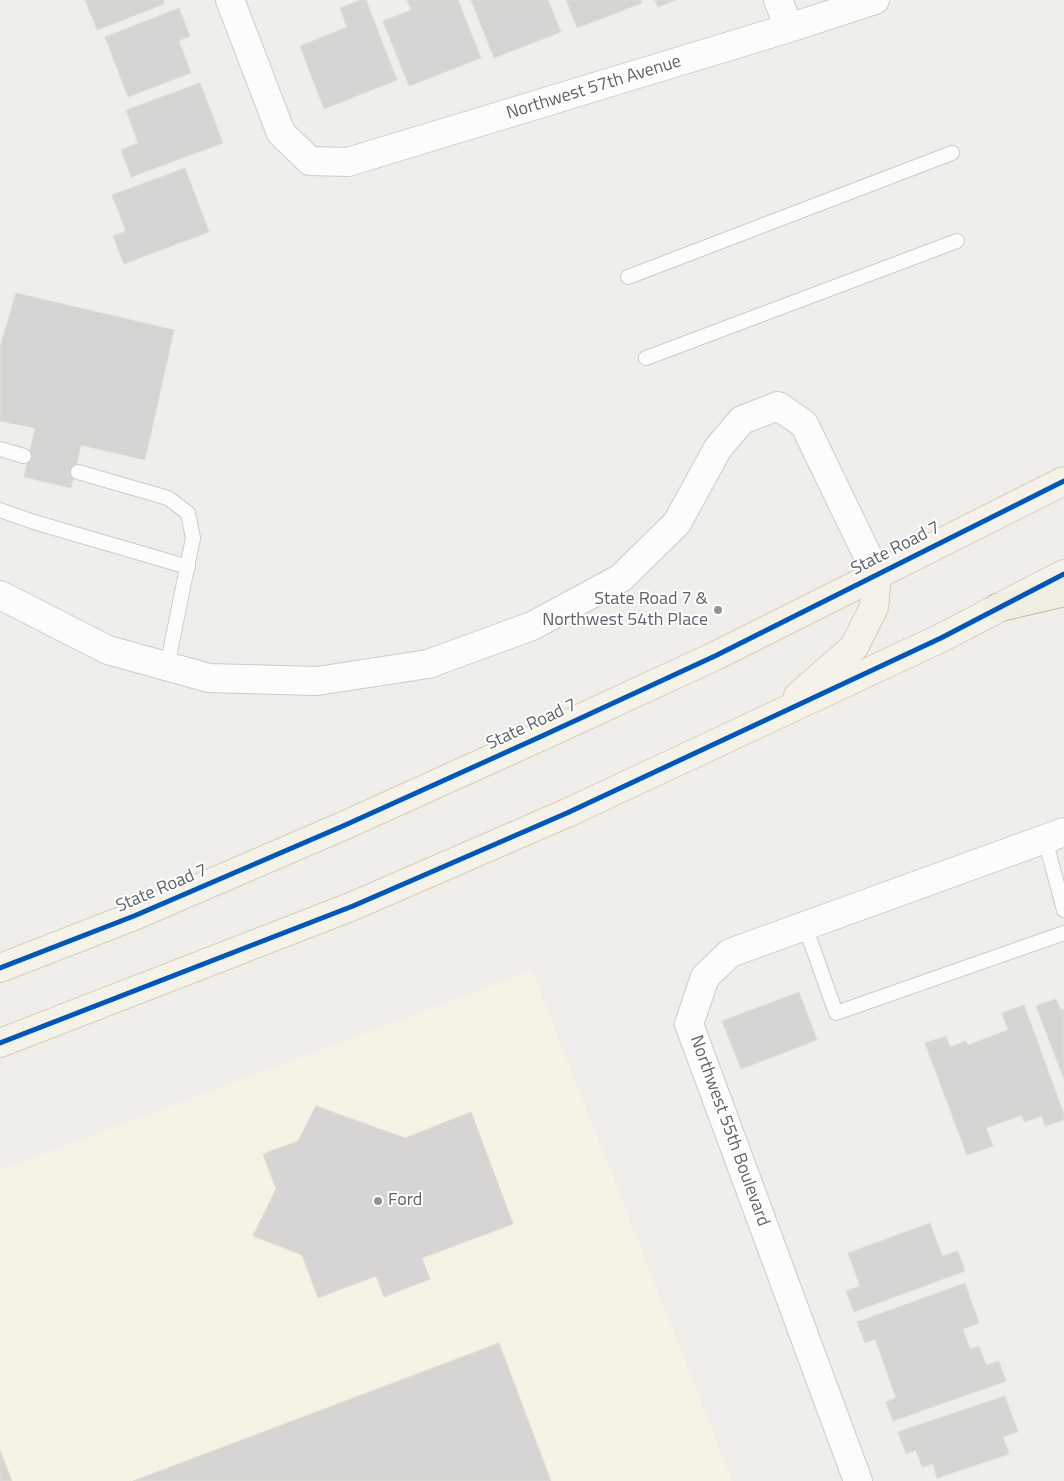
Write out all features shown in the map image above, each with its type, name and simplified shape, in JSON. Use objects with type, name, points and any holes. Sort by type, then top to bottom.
[{"type":"highway","points":[[997,608],[1064,592]]},
{"type":"main road","name":"State Road 7","points":[[0,968],[134,916],[343,826],[715,656],[1064,481]]},
{"type":"main road","points":[[773,718],[854,647],[874,607],[877,574]]},
{"type":"main road","points":[[0,1043],[352,906],[567,813],[773,718],[1064,574]]},
{"type":"street","name":"Northwest 57th Avenue","points":[[230,0],[280,133],[310,161],[348,162],[875,0]]},
{"type":"street","points":[[778,0],[789,28]]},
{"type":"street","points":[[0,595],[108,650],[210,678],[317,681],[428,664],[532,626],[621,578],[677,523],[718,448],[742,420],[778,406],[804,424],[877,574]]},
{"type":"street","name":"Northwest 55th Boulevard","points":[[858,1481],[689,1024],[705,977],[730,954],[1054,835]]},
{"type":"lane","points":[[628,277],[952,154]]},
{"type":"lane","points":[[646,358],[957,241]]},
{"type":"lane","points":[[0,449],[24,456]]},
{"type":"lane","points":[[78,472],[168,498],[188,513],[193,538],[167,667]]},
{"type":"lane","points":[[0,510],[34,522],[188,566]]},
{"type":"lane","points":[[1054,835],[1064,910]]},
{"type":"lane","points":[[805,926],[836,1013],[1064,933]]},
{"type":"shaded area","points":[[532,971],[732,1481],[0,1481],[0,1170]]},
{"type":"building","points":[[85,0],[163,0],[164,4],[97,30]]},
{"type":"building","points":[[366,0],[397,80],[324,109],[300,46],[347,27],[340,8]]},
{"type":"building","points":[[407,0],[458,0],[481,58],[409,86],[383,21],[411,10]]},
{"type":"building","points":[[471,0],[548,0],[561,32],[494,58]]},
{"type":"building","points":[[566,0],[641,0],[642,3],[577,28]]},
{"type":"building","points":[[655,0],[676,0],[658,7]]},
{"type":"building","points":[[179,8],[190,36],[179,41],[191,73],[128,97],[105,37]]},
{"type":"building","points":[[200,83],[223,143],[131,177],[121,150],[138,143],[126,110]]},
{"type":"building","points":[[185,168],[209,232],[124,264],[113,236],[126,231],[112,195]]},
{"type":"building","points":[[16,293],[174,330],[145,460],[81,445],[71,488],[24,477],[35,428],[0,421],[0,347]]},
{"type":"building","points":[[799,992],[817,1040],[741,1069],[722,1021]]},
{"type":"building","points":[[1056,999],[1061,1010],[1064,1009],[1064,1079],[1036,1006]]},
{"type":"building","points":[[1024,1005],[1064,1114],[1064,1120],[1045,1126],[1042,1116],[1024,1122],[1022,1115],[986,1128],[993,1146],[967,1155],[925,1043],[946,1036],[950,1047],[966,1041],[968,1045],[1008,1030],[1002,1013]]},
{"type":"building","points":[[316,1106],[405,1138],[471,1112],[513,1224],[422,1258],[430,1279],[384,1297],[376,1276],[318,1298],[302,1255],[253,1236],[276,1189],[263,1154],[298,1141]]},
{"type":"building","points":[[930,1223],[942,1256],[958,1251],[965,1271],[854,1312],[846,1291],[860,1286],[848,1253]]},
{"type":"building","points":[[965,1283],[979,1323],[963,1329],[970,1349],[979,1346],[986,1365],[999,1361],[1006,1381],[893,1421],[886,1402],[896,1398],[875,1339],[865,1343],[857,1322]]},
{"type":"building","points":[[499,1343],[551,1481],[133,1481]]},
{"type":"building","points":[[1005,1396],[1018,1432],[1003,1437],[1009,1454],[937,1478],[933,1464],[922,1467],[916,1450],[906,1454],[898,1432]]},
{"type":"building","points":[[0,1450],[12,1481],[0,1481]]},
{"type":"cycle path","points":[[0,968],[134,916],[343,826],[542,736],[715,656],[1064,481]]},
{"type":"cycle path","points":[[0,1043],[353,906],[567,813],[941,638],[1064,574]]},
{"type":"place","name":"State Road 7 & Northwest 54th Place","points":[[718,610]]},
{"type":"place","name":"Ford","points":[[378,1201]]}]
